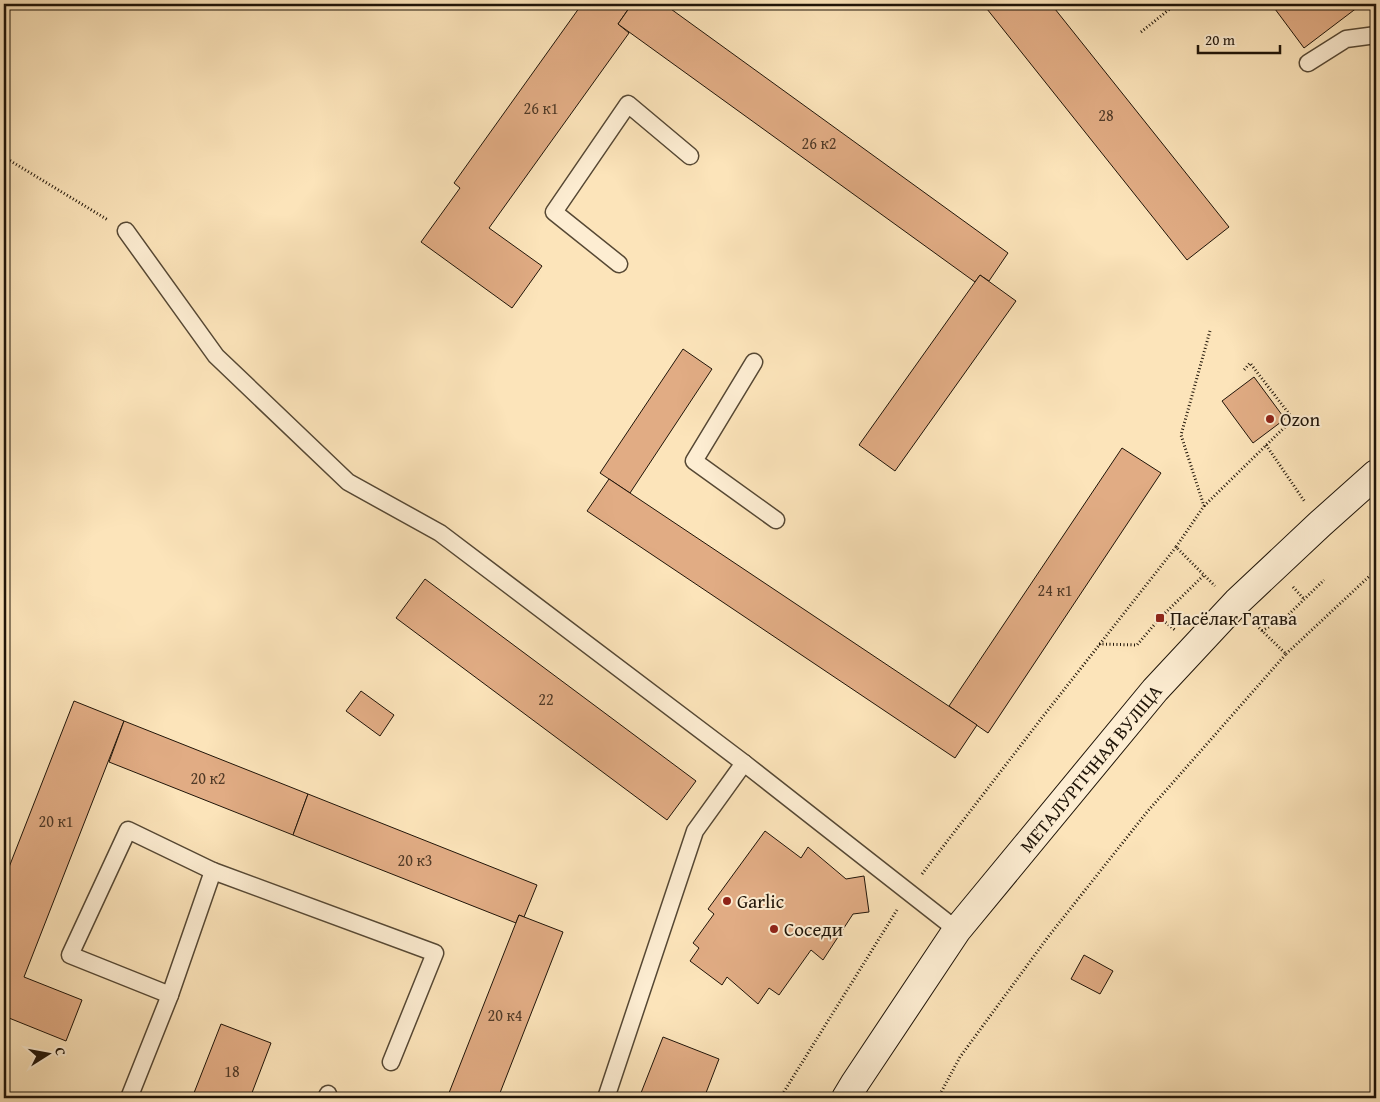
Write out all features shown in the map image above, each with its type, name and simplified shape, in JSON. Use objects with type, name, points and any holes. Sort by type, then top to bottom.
[{"type":"street","name":"МЕТАЛУРГІЧНАЯ ВУЛІЦА","points":[[846,1098],[957,930],[1155,690],[1237,602],[1376,474]]},
{"type":"lane","points":[[1308,63],[1346,39],[1376,35]]},
{"type":"lane","points":[[619,264],[554,212],[628,104],[690,156]]},
{"type":"lane","points":[[126,230],[216,356],[348,482],[440,533],[744,763],[957,930]]},
{"type":"lane","points":[[754,362],[694,461],[776,520]]},
{"type":"lane","points":[[606,1098],[695,831],[744,763]]},
{"type":"lane","points":[[170,995],[70,955],[128,830],[213,871],[435,953],[391,1062]]},
{"type":"lane","points":[[129,1098],[170,995],[213,871]]},
{"type":"path","points":[[1141,32],[1176,4]]},
{"type":"path","points":[[4,156],[126,230]]},
{"type":"path","points":[[1204,506],[1293,418],[1250,363],[1244,370]]},
{"type":"path","points":[[1266,445],[1320,524]]},
{"type":"path","points":[[780,1098],[908,892],[1176,547]]},
{"type":"path","points":[[1286,654],[1376,570]]},
{"type":"path","points":[[1100,644],[1137,645],[1160,618],[1204,575]]},
{"type":"path","points":[[1262,632],[1286,617],[1324,580]]},
{"type":"building","points":[[582,4],[631,5],[618,24],[629,33],[489,228],[542,266],[512,308],[421,242],[460,188],[454,183]]},
{"type":"building","points":[[632,4],[664,4],[1008,253],[989,281],[980,275],[975,282],[618,24]]},
{"type":"building","points":[[983,4],[1051,4],[1229,227],[1187,260]]},
{"type":"building","points":[[1282,4],[1362,4],[1304,48],[1275,9]]},
{"type":"building","points":[[980,275],[1016,301],[895,471],[859,445]]},
{"type":"building","points":[[683,349],[712,369],[630,493],[600,473]]},
{"type":"building","points":[[1254,377],[1285,419],[1253,443],[1222,401]]},
{"type":"building","points":[[1122,448],[1161,473],[988,733],[949,706]]},
{"type":"building","points":[[609,479],[977,725],[955,758],[587,511]]},
{"type":"building","points":[[425,579],[696,781],[667,820],[396,618]]},
{"type":"building","points":[[361,691],[394,715],[380,736],[346,711]]},
{"type":"building","points":[[74,701],[124,721],[24,977],[82,1000],[66,1041],[4,1016],[4,880]]},
{"type":"building","points":[[124,721],[308,794],[293,835],[109,762]]},
{"type":"building","points":[[308,794],[537,885],[524,917],[519,915],[516,923],[293,835]]},
{"type":"building","name":"Соседи","points":[[765,831],[801,858],[808,847],[846,879],[864,876],[869,912],[853,914],[823,960],[811,950],[779,995],[769,988],[758,1004],[727,977],[722,985],[690,961],[699,948],[693,943],[714,914],[708,909]]},
{"type":"building","points":[[519,915],[563,932],[498,1098],[447,1098]]},
{"type":"building","points":[[1084,955],[1113,971],[1100,994],[1071,979]]},
{"type":"building","points":[[221,1024],[271,1043],[250,1098],[192,1098]]},
{"type":"building","points":[[663,1037],[719,1059],[704,1098],[639,1098]]},
{"type":"place","name":"Ozon","points":[[1270,419]]},
{"type":"place","name":"Пасёлак Гатава","points":[[1160,618]]},
{"type":"place","name":"Garlic","points":[[727,901]]},
{"type":"place","name":"Соседи","points":[[774,929]]}]
